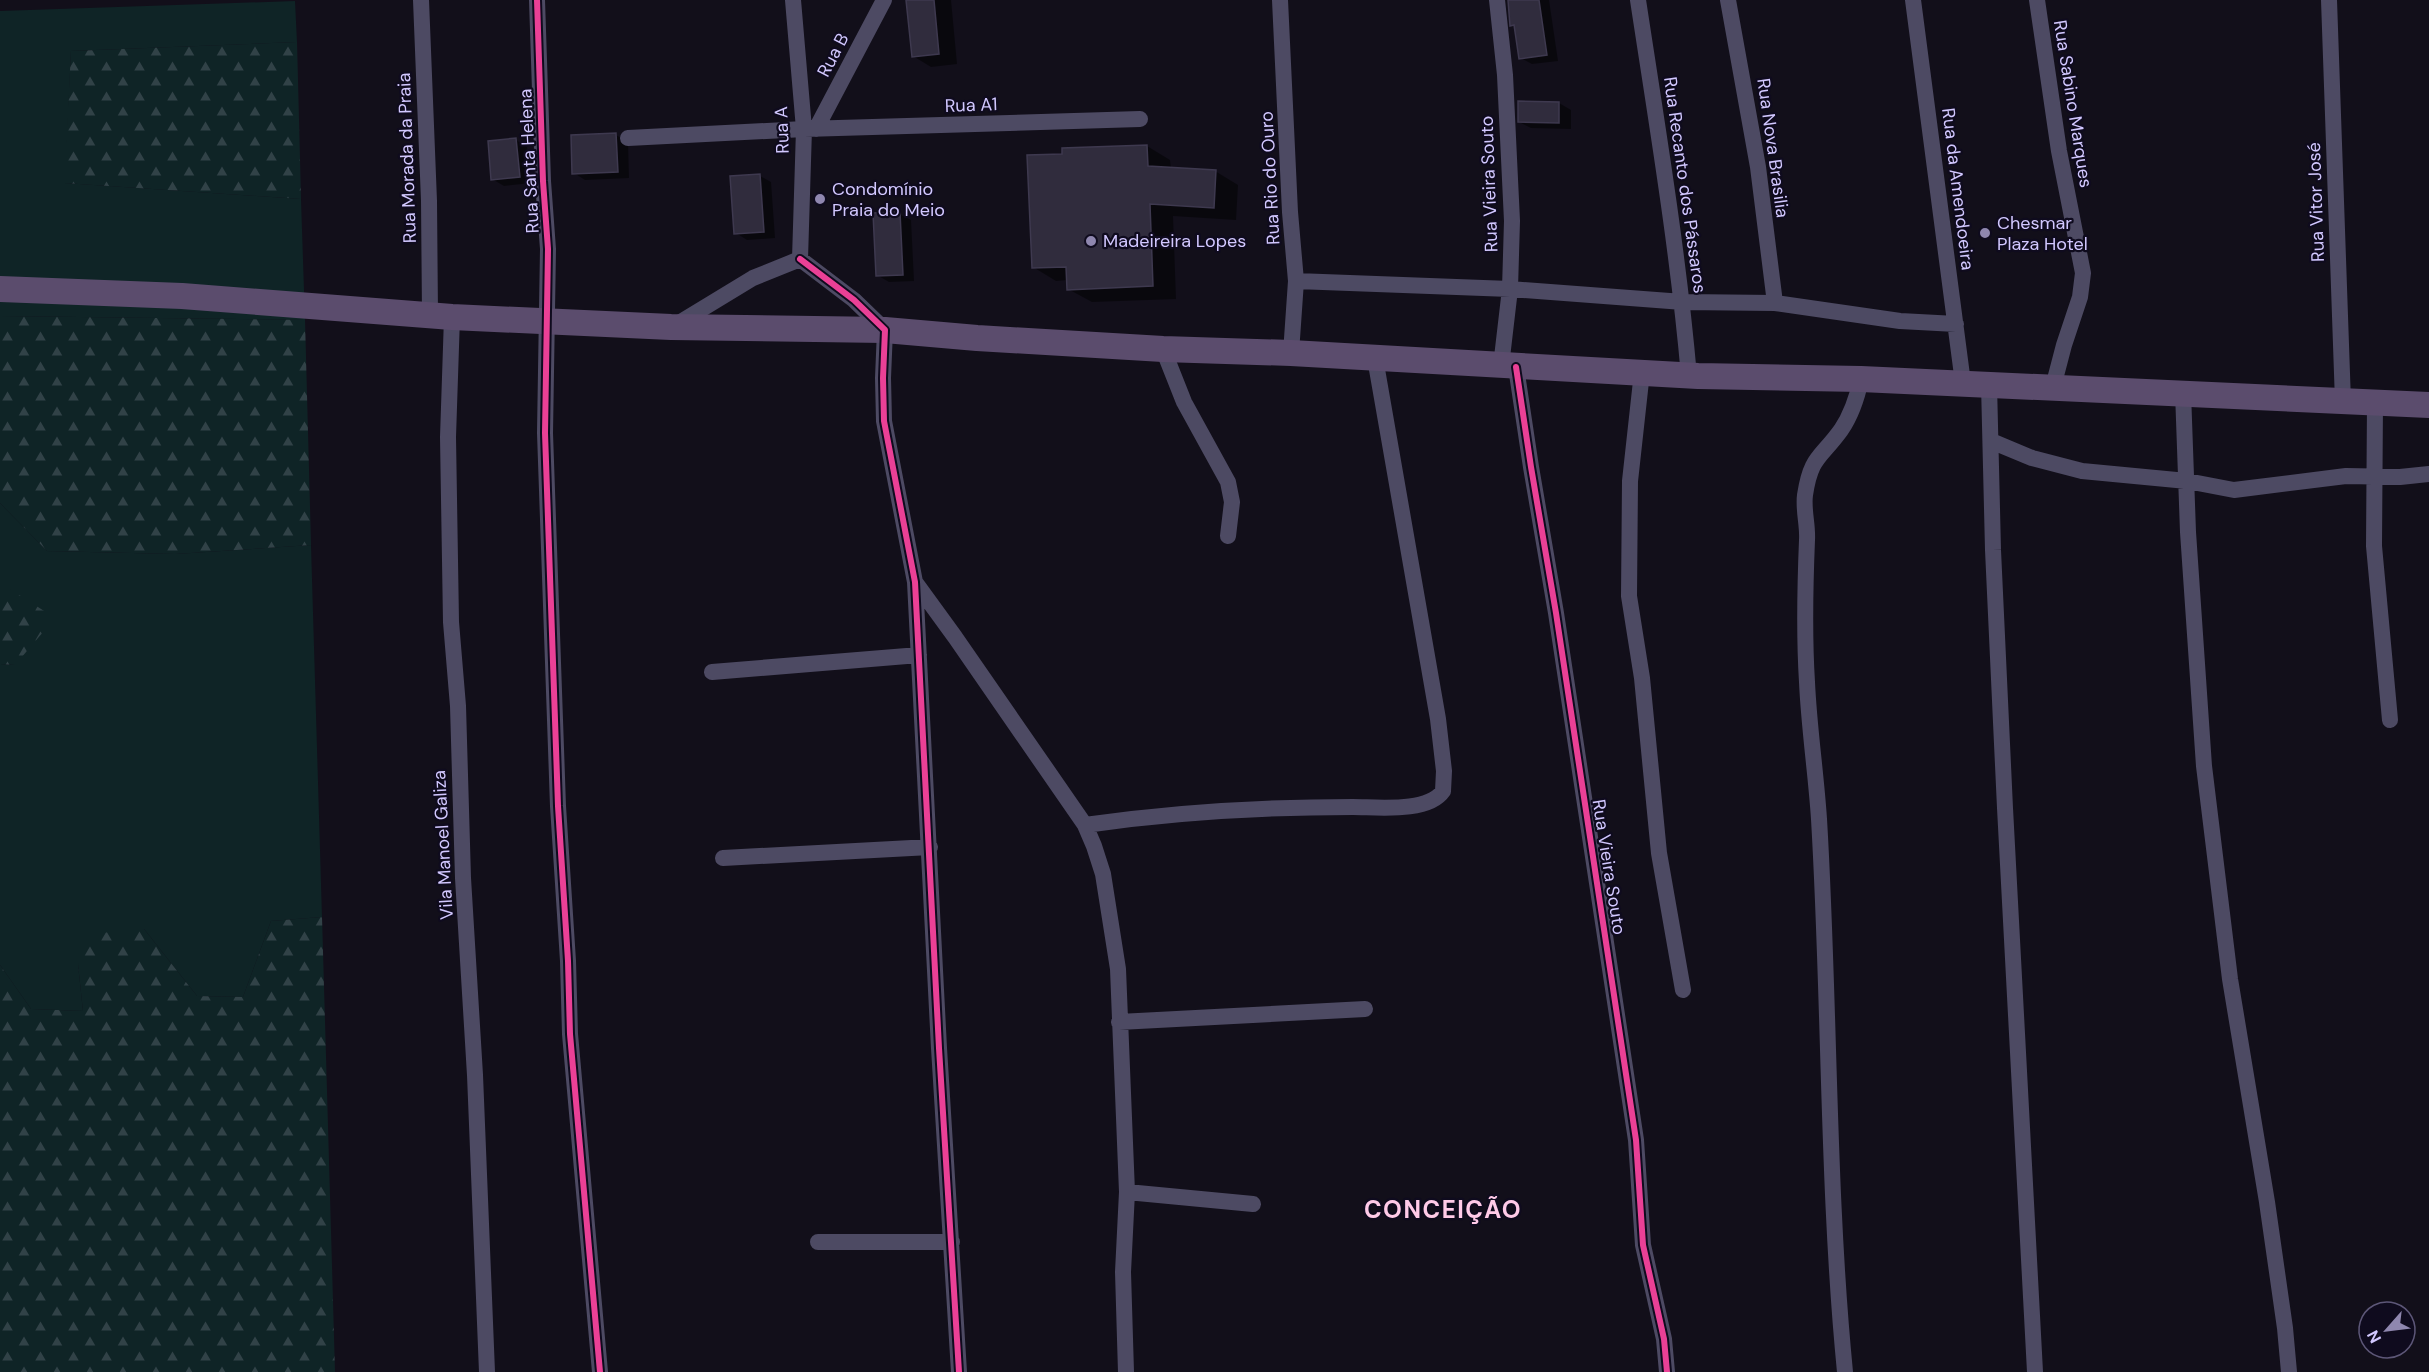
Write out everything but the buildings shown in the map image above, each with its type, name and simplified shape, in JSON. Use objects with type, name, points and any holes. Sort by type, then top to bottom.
[{"type":"main road","points":[[5,284],[441,316],[671,327],[885,330],[1163,349],[1291,353],[1689,376],[1989,384],[2429,405]]},
{"type":"street","name":"Rua Morada da Praia","points":[[421,0],[429,180],[441,316]]},
{"type":"street","name":"Rua Santa Helena","points":[[537,0],[542,170],[548,249],[545,433],[558,807],[568,960],[570,1034],[600,1372]]},
{"type":"street","name":"Rua A","points":[[793,0],[810,129],[800,259]]},
{"type":"street","name":"Rua B","points":[[810,129],[884,0]]},
{"type":"street","name":"Rua Rio do Ouro","points":[[1280,0],[1290,212],[1296,281],[1291,353]]},
{"type":"street","name":"Rua Vieira Souto","points":[[1497,0],[1504,75],[1512,221],[1509,367],[1636,1140],[1643,1245],[1664,1339],[1667,1372]]},
{"type":"street","name":"Rua Recanto dos Pássaros","points":[[1638,0],[1658,120],[1683,302],[1689,376]]},
{"type":"street","name":"Rua Nova Brasilia","points":[[1728,0],[1754,146],[1775,303]]},
{"type":"street","name":"Rua da Amendoeira","points":[[1914,0],[1963,383]]},
{"type":"street","name":"Rua Sabino Marques","points":[[2037,0],[2059,151],[2083,273],[2080,297],[2053,387]]},
{"type":"street","name":"Rua Vitor José","points":[[2329,0],[2343,402]]},
{"type":"street","name":"Rua A1","points":[[628,138],[810,129],[1140,119]]},
{"type":"street","points":[[671,327],[753,279],[800,259],[854,300],[885,330],[884,421],[915,582],[939,1048],[959,1372]]},
{"type":"street","points":[[1296,281],[1510,289],[1683,302],[1775,303],[1900,321],[1956,324]]},
{"type":"street","name":"Vila Manoel Galiza","points":[[441,316],[448,437],[451,622],[458,706],[463,878],[476,1086],[487,1372]]},
{"type":"street","points":[[1163,349],[1184,402],[1228,482],[1232,502],[1228,536]]},
{"type":"street","points":[[1084,825],[1242,809],[1397,807],[1431,802],[1436,800],[1443,791],[1444,771],[1433,683],[1375,358]]},
{"type":"street","points":[[1642,372],[1630,481],[1629,596],[1642,678],[1659,853],[1683,990]]},
{"type":"street","points":[[1845,1372],[1828,1101],[1825,941],[1819,816],[1806,683],[1804,579],[1807,537],[1804,499],[1812,465],[1849,418],[1857,399],[1861,379]]},
{"type":"street","points":[[1989,384],[1993,550],[2009,902],[2035,1372]]},
{"type":"street","points":[[2183,392],[2188,532],[2204,766],[2230,979],[2251,1117],[2267,1202],[2289,1372]]},
{"type":"street","points":[[2375,403],[2374,546],[2390,720]]},
{"type":"street","points":[[1991,441],[2032,458],[2082,471],[2187,481],[2234,490],[2338,477],[2400,477],[2429,474]]},
{"type":"street","points":[[915,582],[968,654],[1084,825],[1103,874],[1118,969],[1127,1192],[1123,1272],[1126,1372]]},
{"type":"street","points":[[712,672],[919,655]]},
{"type":"street","points":[[723,858],[930,847]]},
{"type":"street","points":[[1119,1022],[1365,1009]]},
{"type":"street","points":[[1127,1192],[1253,1204]]},
{"type":"street","points":[[818,1242],[952,1242]]},
{"type":"green space","points":[[295,1],[297,42],[71,51],[65,183],[301,199],[305,320],[0,316],[0,11]]},
{"type":"green space","points":[[297,42],[301,199],[64,183],[71,51]]},
{"type":"green space","points":[[0,316],[305,320],[311,545],[175,554],[47,551],[0,503]]},
{"type":"green space","points":[[0,503],[47,551],[175,554],[311,545],[322,917],[271,921],[243,997],[197,996],[144,929],[78,964],[83,1011],[31,1009],[0,965],[0,664],[15,665],[10,589],[0,589]]},
{"type":"green space","points":[[0,589],[10,589],[55,618],[15,665],[0,664]]},
{"type":"green space","points":[[322,917],[335,1372],[0,1372],[0,965],[31,1009],[83,1011],[78,964],[89,934],[144,929],[197,996],[243,997],[271,921]]},
{"type":"cycle path","points":[[537,0],[543,181],[548,249],[545,433],[558,806],[568,961],[570,1034],[600,1372]]},
{"type":"cycle path","points":[[800,259],[854,300],[885,330],[884,421],[915,582],[939,1048],[959,1372]]},
{"type":"cycle path","points":[[1516,367],[1636,1140],[1643,1245],[1664,1339],[1667,1372]]},
{"type":"place","name":"Condomínio Praia do Meio","points":[[820,199]]},
{"type":"place","name":"Chesmar Plaza Hotel","points":[[1985,233]]},
{"type":"place","name":"Madeireira Lopes","points":[[1091,241]]},
{"type":"district","name":"CONCEIÇÃO","points":[[1443,1209]]}]
